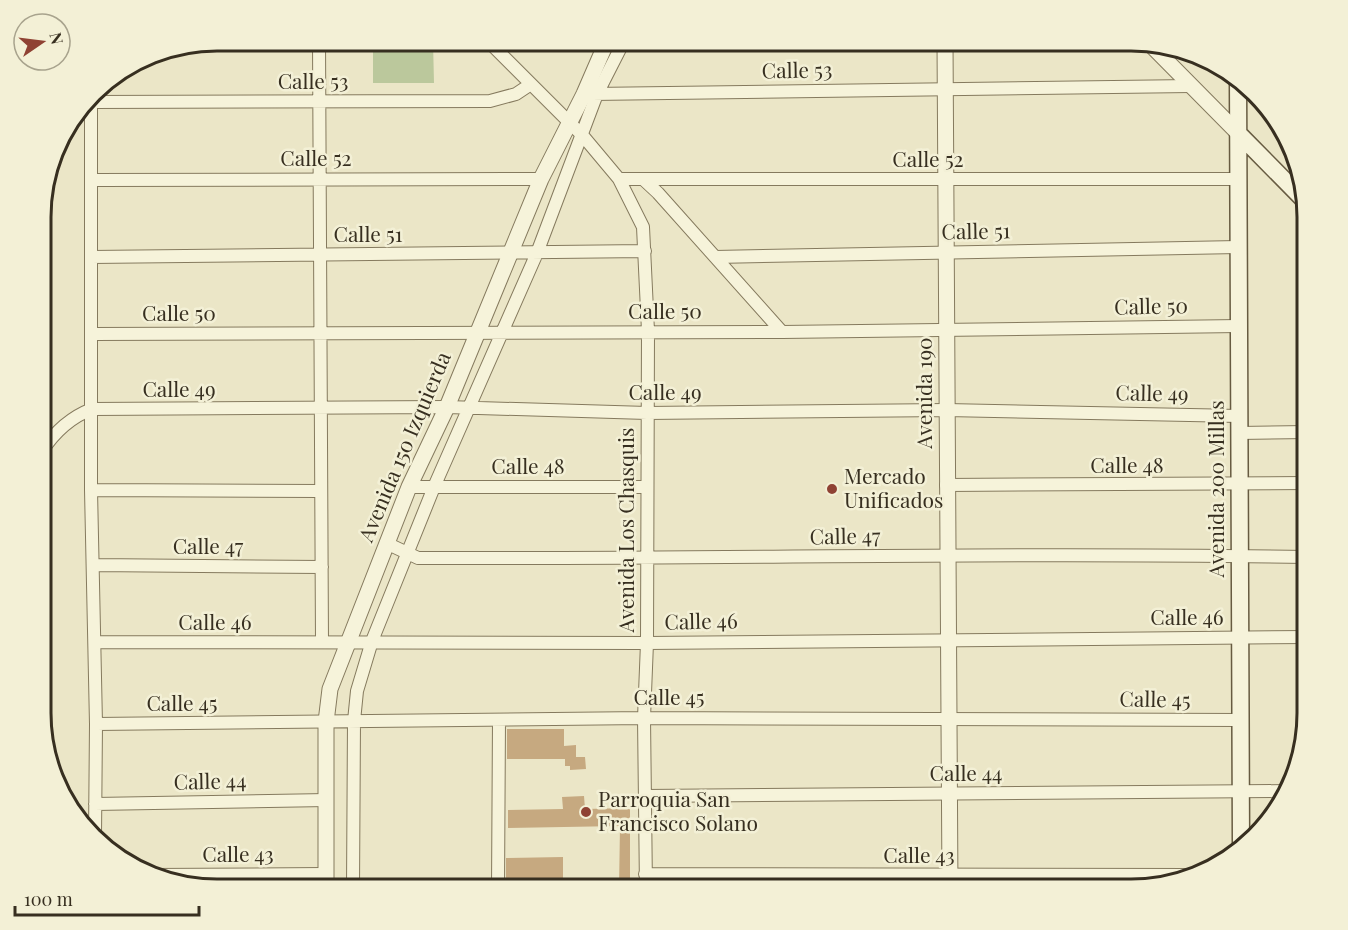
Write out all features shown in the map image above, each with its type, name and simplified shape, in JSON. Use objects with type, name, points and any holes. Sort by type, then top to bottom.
[{"type":"main road","name":"Avenida 200 Millas","points":[[1238,91],[1241,837]]},
{"type":"main road","points":[[1238,133],[1295,191]]},
{"type":"street","points":[[319,51],[322,642]]},
{"type":"street","name":"Avenida Los Chasquis","points":[[498,51],[583,136],[618,179],[643,227],[648,331],[647,643],[644,718],[645,879]]},
{"type":"street","name":"Avenida 150 Izquierda","points":[[353,879],[354,721],[357,691],[372,641],[434,487],[537,253],[583,136],[591,94],[604,51]]},
{"type":"street","name":"Avenida 150 Izquierda","points":[[326,879],[326,722],[330,689],[409,487],[447,407],[541,178],[570,122],[618,51]]},
{"type":"street","name":"Avenida 190","points":[[945,51],[950,879]]},
{"type":"street","points":[[1159,53],[1238,133]]},
{"type":"street","name":"Calle 53","points":[[100,99],[490,101],[516,94],[531,84]]},
{"type":"street","name":"Calle 53","points":[[591,94],[1191,86]]},
{"type":"street","points":[[91,108],[91,490],[96,724],[95,826]]},
{"type":"street","name":"Calle 52","points":[[92,180],[541,178]]},
{"type":"street","name":"Calle 52","points":[[618,179],[1238,179]]},
{"type":"street","points":[[643,179],[782,332]]},
{"type":"street","name":"Calle 51","points":[[715,257],[1238,247]]},
{"type":"street","name":"Calle 51","points":[[91,257],[645,251]]},
{"type":"street","name":"Calle 50","points":[[91,334],[782,332],[1239,326]]},
{"type":"street","name":"Calle 49","points":[[92,409],[447,407],[647,413],[947,410],[1239,424],[1297,431]]},
{"type":"street","points":[[51,438],[82,413],[92,409]]},
{"type":"street","name":"Calle 48","points":[[946,485],[1297,483]]},
{"type":"street","name":"Calle 48","points":[[409,487],[646,487]]},
{"type":"street","points":[[91,490],[321,491]]},
{"type":"street","name":"Calle 47","points":[[386,543],[418,558],[646,559],[947,555],[1297,557]]},
{"type":"street","name":"Calle 47","points":[[94,566],[322,567]]},
{"type":"street","name":"Calle 46","points":[[95,642],[647,643],[948,638],[1297,637]]},
{"type":"street","name":"Calle 45","points":[[96,724],[644,718],[948,717],[1241,720]]},
{"type":"street","points":[[498,879],[499,720]]},
{"type":"street","name":"Calle 44","points":[[645,796],[1278,791]]},
{"type":"street","name":"Calle 44","points":[[95,804],[327,800]]},
{"type":"street","name":"Calle 43","points":[[179,875],[326,873]]},
{"type":"street","name":"Calle 43","points":[[645,874],[836,879]]},
{"type":"street","name":"Calle 43","points":[[1054,879],[1165,876]]},
{"type":"green space","points":[[373,51],[433,51],[434,83],[373,83]]},
{"type":"building","points":[[507,729],[564,729],[564,746],[576,745],[576,757],[585,757],[586,769],[570,770],[570,766],[565,766],[565,759],[507,759]]},
{"type":"building","points":[[584,796],[585,809],[630,808],[630,879],[619,879],[620,826],[508,828],[508,810],[563,809],[562,797]]},
{"type":"building","points":[[563,857],[563,879],[506,879],[506,858]]},
{"type":"place","name":"Mercado Unificados","points":[[832,489]]},
{"type":"place","name":"Parroquia San Francisco Solano","points":[[586,812]]}]
